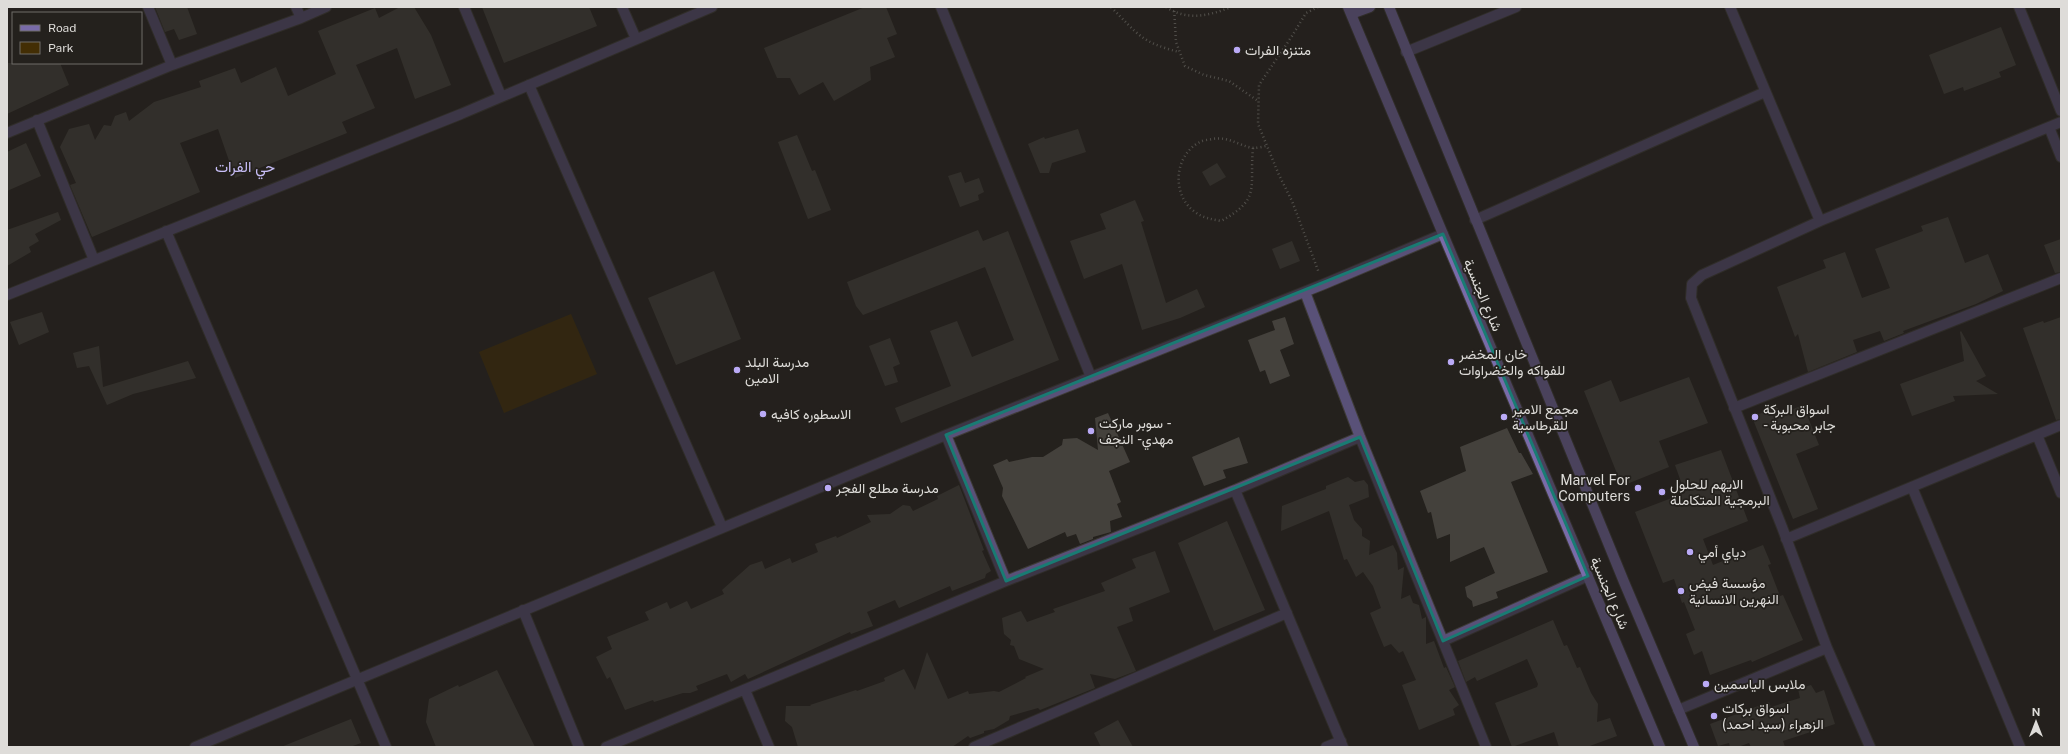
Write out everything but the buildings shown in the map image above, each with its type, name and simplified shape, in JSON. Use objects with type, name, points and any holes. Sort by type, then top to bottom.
[{"type":"main road","points":[[1350,10],[1370,7]]},
{"type":"main road","name":"شارع الجنسية","points":[[1389,7],[1475,220],[1694,747]]},
{"type":"main road","name":"شارع الجنسية","points":[[1350,10],[1660,747]]},
{"type":"street","points":[[148,7],[172,65]]},
{"type":"street","points":[[296,7],[301,18]]},
{"type":"street","points":[[7,133],[172,65],[301,18],[326,7]]},
{"type":"street","points":[[464,7],[501,96]]},
{"type":"street","points":[[622,7],[636,39]]},
{"type":"street","points":[[7,295],[529,85],[712,7]]},
{"type":"street","points":[[941,7],[1092,377]]},
{"type":"street","points":[[1406,52],[1516,7]]},
{"type":"street","points":[[1730,7],[1820,221]]},
{"type":"street","points":[[2019,7],[2061,111]]},
{"type":"street","points":[[529,85],[722,528]]},
{"type":"street","points":[[1475,220],[1765,92]]},
{"type":"street","points":[[37,120],[94,260]]},
{"type":"street","points":[[1870,747],[1827,648],[1786,539],[1691,298],[1692,284],[1702,274],[1820,221],[2061,122]]},
{"type":"street","points":[[2049,127],[2061,157]]},
{"type":"street","points":[[166,231],[386,747]]},
{"type":"street","points":[[195,747],[946,435],[1305,292],[1443,234]]},
{"type":"street","points":[[1734,408],[2061,278]]},
{"type":"street","points":[[1305,292],[1360,437],[1486,747]]},
{"type":"street","points":[[1786,539],[2061,425]]},
{"type":"street","points":[[946,435],[1006,580]]},
{"type":"street","points":[[2038,435],[2061,493]]},
{"type":"street","points":[[606,747],[1006,580],[1235,490],[1360,437]]},
{"type":"street","points":[[1912,487],[2020,747]]},
{"type":"street","points":[[1235,490],[1342,744],[1326,747]]},
{"type":"street","points":[[1443,641],[1588,576]]},
{"type":"street","points":[[523,610],[579,747]]},
{"type":"street","points":[[974,747],[1287,613]]},
{"type":"street","points":[[1678,710],[1827,648]]},
{"type":"street","points":[[745,690],[769,747]]},
{"type":"path","points":[[1111,7],[1143,40],[1160,48],[1180,52]]},
{"type":"path","points":[[1166,7],[1174,12],[1197,17],[1216,13],[1231,7]]},
{"type":"path","points":[[1174,7],[1176,42],[1185,66],[1204,75],[1229,81],[1258,101]]},
{"type":"path","points":[[1318,7],[1306,12],[1292,36],[1259,84],[1258,124],[1266,146],[1292,200],[1309,250],[1324,284]]},
{"type":"path","points":[[1253,148],[1251,192],[1244,207],[1221,221],[1206,218],[1194,212],[1187,204],[1178,180],[1179,167],[1193,147],[1201,141],[1222,137],[1253,148],[1266,146]]},
{"type":"highlighted area","points":[[1443,234],[1588,576],[1443,641],[1360,437],[1006,581],[946,435]]},
{"type":"green space","points":[[571,314],[597,374],[504,413],[479,352]]},
{"type":"place","name":"متنزه الفرات","points":[[1237,50]]},
{"type":"place","name":"خان المخضر للفواكه والخضراوات","points":[[1451,362]]},
{"type":"place","name":"مدرسة البلد الامين","points":[[737,370]]},
{"type":"place","name":"الاسطوره كافيه","points":[[763,414]]},
{"type":"place","name":"مجمع الامير للقرطاسية","points":[[1504,417]]},
{"type":"place","name":"اسواق البركة - جابر محبوبة","points":[[1755,417]]},
{"type":"place","name":"سوبر ماركت - مهدي - النجف","points":[[1091,431]]},
{"type":"place","name":"مدرسة مطلع الفجر","points":[[828,488]]},
{"type":"place","name":"Marvel For Computers","points":[[1638,488]]},
{"type":"place","name":"الايهم للحلول البرمجية المتكاملة","points":[[1662,492]]},
{"type":"place","name":"دياي أمي","points":[[1690,552]]},
{"type":"place","name":"مؤسسة فيض النهرين الانسانية","points":[[1681,591]]},
{"type":"place","name":"ملابس الياسمين","points":[[1706,684]]},
{"type":"place","name":"اسواق بركات الزهراء (سيد احمد)","points":[[1714,716]]},
{"type":"district","name":"حي الفرات","points":[[245,166]]}]
